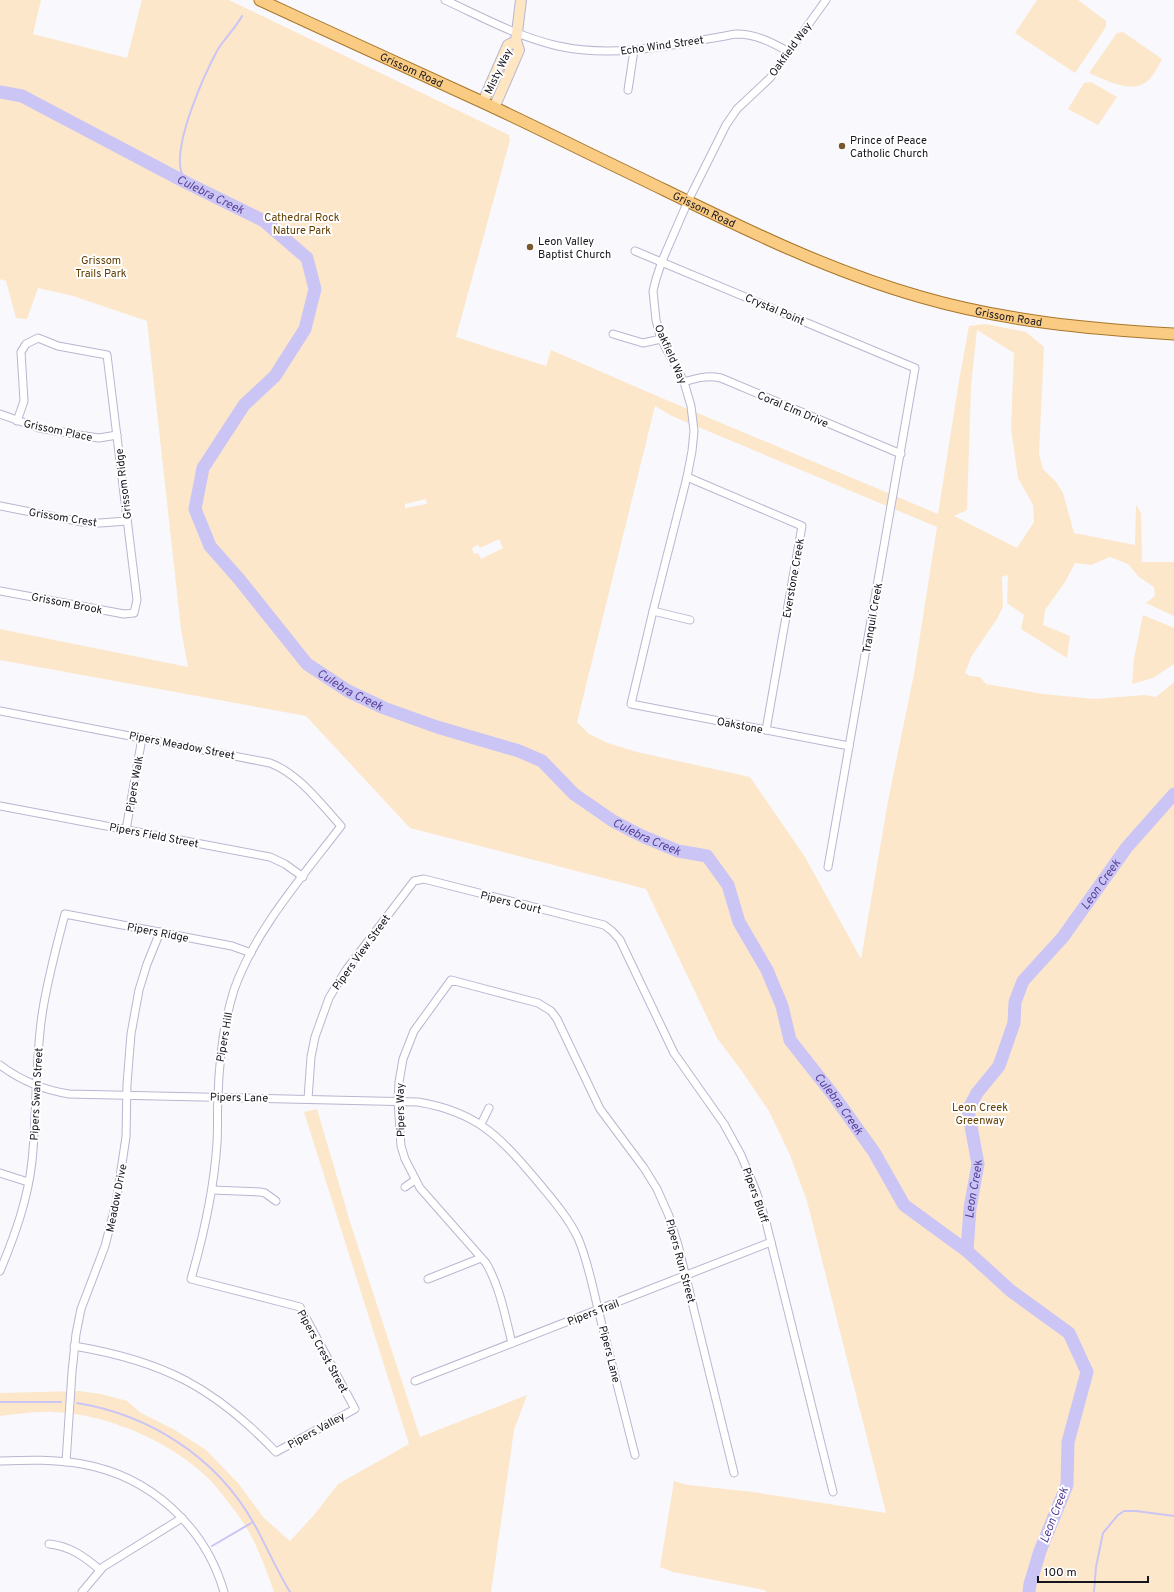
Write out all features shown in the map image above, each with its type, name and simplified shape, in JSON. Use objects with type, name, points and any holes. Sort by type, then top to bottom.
[{"type":"main road","name":"Grissom Road","points":[[260,0],[483,102],[766,238],[849,274],[920,297],[955,306],[1037,322],[1106,330],[1174,334]]},
{"type":"street","name":"Echo Wind Street","points":[[445,0],[517,37],[580,50],[603,51],[649,49],[736,34],[747,34],[764,39],[789,52]]},
{"type":"street","name":"Misty Way","points":[[494,108],[519,50],[517,37],[521,0]]},
{"type":"street","name":"Oakfield Way","points":[[631,704],[687,478],[694,431],[684,382],[661,338],[656,320],[654,290],[662,261],[688,201],[731,116],[748,97],[770,78],[826,0]]},
{"type":"street","name":"Misty Way","points":[[483,102],[508,45],[517,37]]},
{"type":"street","points":[[628,90],[634,50]]},
{"type":"street","name":"Crystal Point","points":[[636,251],[915,368]]},
{"type":"street","points":[[613,334],[643,344],[661,338]]},
{"type":"street","name":"Grissom Ridge","points":[[17,421],[24,401],[21,352],[26,344],[38,338],[58,346],[108,355],[137,600],[134,613]]},
{"type":"street","name":"Tranquil Creek","points":[[828,867],[915,368]]},
{"type":"street","name":"Coral Elm Drive","points":[[684,382],[710,376],[721,378],[900,454]]},
{"type":"street","name":"Grissom Place","points":[[0,414],[38,428],[98,438],[117,435]]},
{"type":"street","name":"Everstone Creek","points":[[687,478],[802,526],[766,730]]},
{"type":"street","name":"Grissom Crest","points":[[0,506],[82,522],[100,523],[127,521]]},
{"type":"street","name":"Grissom Brook","points":[[0,591],[124,614],[134,613]]},
{"type":"street","points":[[653,611],[690,620]]},
{"type":"street","name":"Oakstone","points":[[631,704],[849,746]]},
{"type":"street","name":"Pipers Meadow Street","points":[[0,710],[277,765],[295,777],[341,826]]},
{"type":"street","name":"Pipers Walk","points":[[126,830],[142,738]]},
{"type":"street","name":"Pipers Field Street","points":[[0,806],[270,857],[279,860],[303,877]]},
{"type":"street","name":"Pipers Hill","points":[[191,1279],[200,1248],[212,1190],[217,1142],[221,1051],[226,1020],[234,990],[250,953],[260,935],[341,826]]},
{"type":"street","name":"Pipers Court","points":[[414,881],[424,879],[604,925],[608,928]]},
{"type":"street","name":"Pipers View Street","points":[[308,1099],[313,1044],[321,1017],[329,998],[346,970],[414,881]]},
{"type":"street","name":"Pipers Ridge","points":[[65,914],[232,946],[250,953]]},
{"type":"street","name":"Pipers Swan Street","points":[[0,1271],[14,1236],[27,1195],[32,1162],[36,1069],[43,1008],[48,976],[65,914]]},
{"type":"street","name":"Pipers Bluff","points":[[608,928],[620,940],[674,1052],[724,1124],[741,1155],[756,1191],[833,1492]]},
{"type":"street","name":"Meadow Drive","points":[[66,1462],[74,1346],[82,1310],[105,1246],[116,1203],[126,1137],[131,1034],[139,990],[147,964],[160,932]]},
{"type":"street","name":"Pipers Way","points":[[512,1343],[499,1292],[491,1272],[481,1258],[427,1196],[415,1180],[405,1159],[401,1146],[398,1101],[401,1068],[408,1043],[421,1020],[451,980],[545,1006]]},
{"type":"street","name":"Pipers Run Street","points":[[545,1006],[557,1019],[600,1109],[644,1168],[657,1189],[669,1216],[678,1245],[734,1474]]},
{"type":"street","name":"Pipers Lane","points":[[0,1065],[36,1086],[69,1094],[398,1101],[434,1105],[463,1114],[480,1124],[508,1147],[558,1206],[577,1237],[590,1271],[598,1310],[635,1455]]},
{"type":"street","points":[[480,1124],[490,1108]]},
{"type":"street","points":[[0,1173],[28,1182]]},
{"type":"street","points":[[405,1187],[415,1180]]},
{"type":"street","points":[[212,1190],[260,1192],[265,1193],[276,1201]]},
{"type":"street","name":"Pipers Trail","points":[[415,1381],[770,1242]]},
{"type":"street","points":[[428,1279],[481,1258]]},
{"type":"street","name":"Pipers Crest Street","points":[[191,1279],[300,1307],[355,1409]]},
{"type":"street","name":"Pipers Valley","points":[[74,1346],[107,1352],[143,1362],[169,1371],[196,1385],[238,1415],[259,1433],[276,1452],[355,1409]]},
{"type":"street","points":[[0,1461],[66,1462],[101,1469],[133,1481],[158,1496],[182,1518],[212,1560],[224,1592]]},
{"type":"street","points":[[82,1592],[100,1570],[115,1558],[182,1518]]},
{"type":"street","points":[[49,1544],[66,1548],[80,1554],[100,1570]]},
{"type":"green space","points":[[0,0],[41,0],[33,34],[127,58],[142,0],[229,0],[509,135],[510,140],[456,337],[546,366],[551,350],[938,514],[969,326],[986,324],[1026,332],[1044,347],[1039,454],[1043,469],[1056,482],[1063,493],[1074,533],[1135,545],[1136,505],[1141,513],[1142,562],[1174,562],[1174,616],[1146,603],[1155,596],[1154,587],[1139,577],[1128,564],[1110,557],[1091,565],[1075,563],[1065,582],[1045,610],[1043,625],[1070,636],[1067,658],[1021,629],[1024,615],[1007,603],[1008,575],[1002,577],[1003,607],[997,619],[971,657],[965,673],[970,676],[980,677],[986,684],[1043,694],[1094,699],[1145,695],[1156,697],[1174,682],[1174,1592],[767,1592],[764,1590],[673,1572],[660,1567],[674,1481],[688,1485],[753,1492],[886,1513],[807,1201],[790,1155],[769,1111],[717,1038],[646,889],[410,828],[306,716],[0,660],[0,629],[188,667],[181,629],[147,321],[73,296],[38,288],[27,319],[16,318],[6,281],[0,279]],"holes":[[[977,330],[1014,353],[1011,428],[1018,478],[1033,505],[1034,522],[1017,548],[954,516],[967,510],[971,386]],[[655,406],[672,416],[937,527],[914,674],[888,801],[861,959],[805,857],[750,777],[637,752],[608,743],[589,734],[577,722]],[[426,499],[427,504],[405,508],[405,504]],[[499,539],[503,548],[481,559],[478,553],[474,554],[472,548],[478,545],[480,548]]]},
{"type":"green space","points":[[1037,0],[1078,0],[1106,21],[1106,27],[1075,73],[1015,33]]},
{"type":"green space","points":[[1123,32],[1162,59],[1149,80],[1137,86],[1123,86],[1089,73],[1117,33]]},
{"type":"green space","points":[[1091,82],[1117,97],[1098,125],[1068,109],[1084,83]]},
{"type":"green space","points":[[1143,615],[1174,628],[1174,664],[1153,678],[1132,684],[1134,658]]},
{"type":"green space","points":[[317,1109],[351,1225],[420,1437],[527,1395],[514,1430],[491,1592],[274,1592],[264,1563],[246,1526],[210,1480],[195,1466],[177,1454],[138,1432],[96,1418],[54,1412],[0,1416],[0,1393],[79,1391],[101,1394],[127,1401],[141,1413],[175,1430],[206,1450],[238,1483],[264,1518],[290,1541],[314,1515],[338,1484],[409,1444],[304,1112]]},
{"type":"waterway","points":[[185,182],[180,166],[180,152],[192,106],[217,51],[242,16]]},
{"type":"waterway","name":"Culebra Creek","points":[[0,92],[22,96],[185,182],[264,221],[307,258],[315,289],[305,329],[275,376],[244,405],[203,468],[195,509],[210,546],[239,579],[307,664],[348,691],[384,708],[437,727],[519,751],[542,761],[574,794],[613,821],[642,836],[678,851],[707,856],[728,885],[739,922],[767,970],[782,1006],[790,1040],[834,1096],[874,1152],[904,1205],[967,1251],[1011,1291],[1069,1333],[1087,1372],[1068,1442],[1067,1485],[1040,1551],[1029,1592]]},
{"type":"waterway","name":"Leon Creek","points":[[967,1251],[970,1208],[978,1164],[968,1110],[977,1093],[999,1066],[1014,1023],[1015,1002],[1023,981],[1063,937],[1127,847],[1174,794]]},
{"type":"waterway","points":[[0,1402],[61,1402]]},
{"type":"waterway","points":[[77,1403],[104,1409],[155,1429],[200,1459],[220,1478],[238,1499],[253,1522],[290,1592]]},
{"type":"waterway","points":[[1094,1592],[1096,1567],[1103,1533],[1118,1515],[1124,1511],[1136,1511],[1174,1516]]},
{"type":"waterway","points":[[212,1546],[253,1522]]},
{"type":"place","name":"Prince of Peace Catholic Church","points":[[842,146]]},
{"type":"place","name":"Leon Valley Baptist Church","points":[[530,247]]},
{"type":"park label","name":"Cathedral Rock Nature Park","points":[[302,223]]},
{"type":"park label","name":"Grissom Trails Park","points":[[101,266]]},
{"type":"park label","name":"Leon Creek Greenway","points":[[980,1113]]}]
